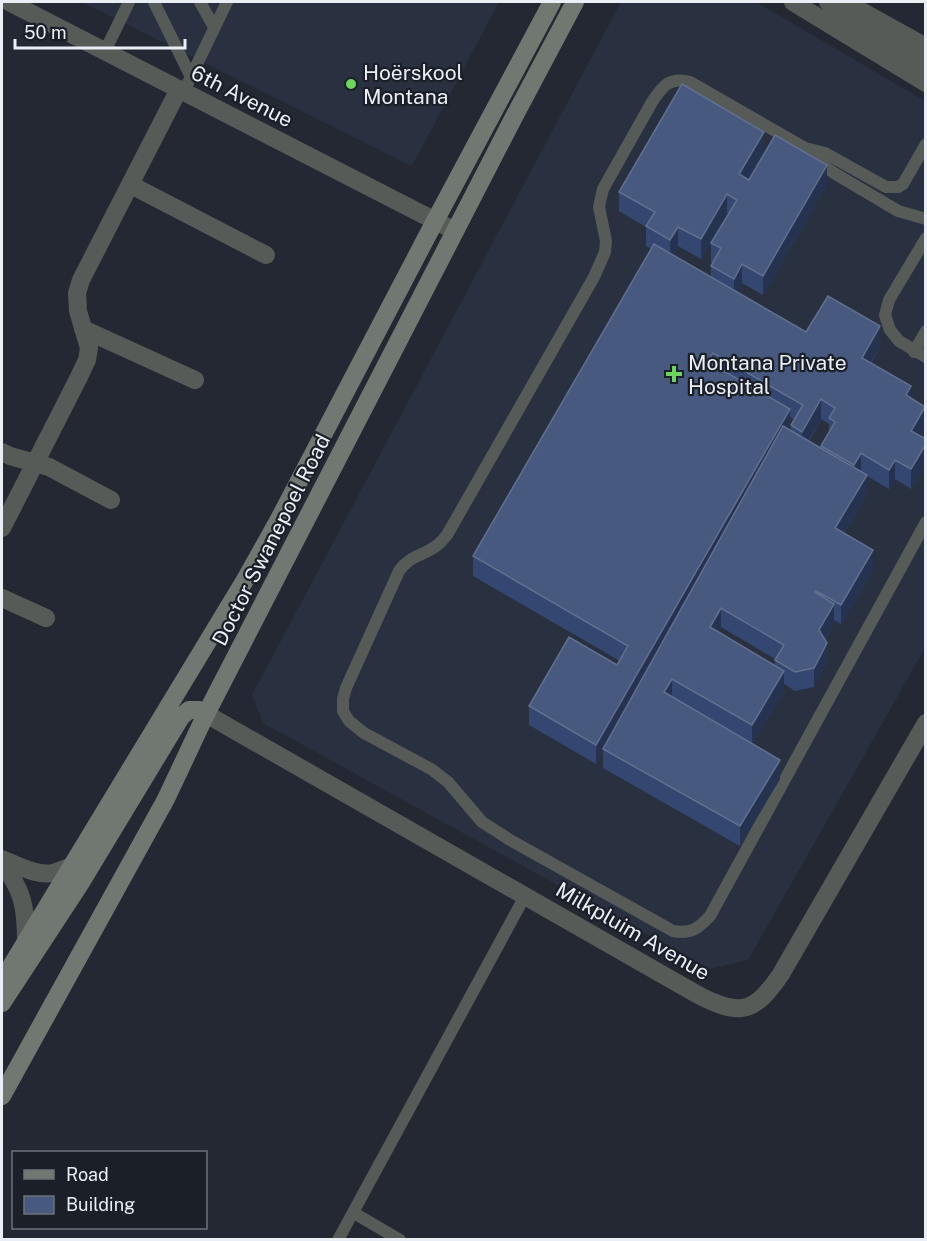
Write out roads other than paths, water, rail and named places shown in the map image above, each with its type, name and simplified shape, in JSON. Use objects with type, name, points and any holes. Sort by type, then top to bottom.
[{"type":"main road","name":"Doctor Swanepoel Road","points":[[2,981],[245,580],[552,2]]},
{"type":"main road","name":"Doctor Swanepoel Road","points":[[2,1096],[166,799],[206,714],[454,231],[575,2]]},
{"type":"main road","points":[[2,1003],[80,884],[182,717],[189,710],[200,710],[206,714]]},
{"type":"street","name":"6th Avenue","points":[[9,2],[105,51],[184,86],[454,231]]},
{"type":"street","points":[[793,2],[926,83]]},
{"type":"street","points":[[828,2],[854,22],[926,65]]},
{"type":"street","points":[[845,2],[926,47]]},
{"type":"street","points":[[2,528],[87,360],[89,348],[78,311],[77,293],[81,280],[184,86]]},
{"type":"street","points":[[131,185],[266,255]]},
{"type":"street","points":[[83,329],[195,380]]},
{"type":"street","points":[[2,452],[50,467],[111,500]]},
{"type":"street","points":[[2,598],[46,618]]},
{"type":"street","name":"Milkpluim Avenue","points":[[206,714],[720,1006],[737,1009],[750,1006],[770,991],[926,723]]},
{"type":"street","points":[[2,859],[43,873],[54,873],[72,866]]},
{"type":"street","points":[[2,865],[20,894],[26,915],[26,940]]},
{"type":"lane","points":[[105,51],[129,2]]},
{"type":"lane","points":[[154,2],[184,86]]},
{"type":"lane","points":[[200,2],[214,27]]},
{"type":"lane","points":[[184,86],[227,2]]},
{"type":"lane","points":[[926,144],[907,180],[898,188],[886,187],[825,153],[804,148],[690,82],[682,80],[666,83],[659,90],[603,189],[599,207],[606,241],[605,252],[594,277],[447,535],[434,547],[404,563],[399,571],[346,688],[343,699],[344,711],[349,721],[364,733],[431,769],[448,782],[482,822],[510,840],[673,931],[684,933],[694,930],[710,916],[926,522]]},
{"type":"lane","points":[[804,148],[810,156],[834,173],[898,211],[926,219]]},
{"type":"lane","points":[[926,238],[889,300],[885,315],[890,330],[899,341],[920,354],[926,331]]},
{"type":"lane","points":[[338,1239],[525,896]]},
{"type":"lane","points":[[354,1213],[400,1239]]},
{"type":"place","name":"Hoërskool Montana","points":[[351,84]]},
{"type":"place","name":"Montana Private Hospital","points":[[674,374]]}]
